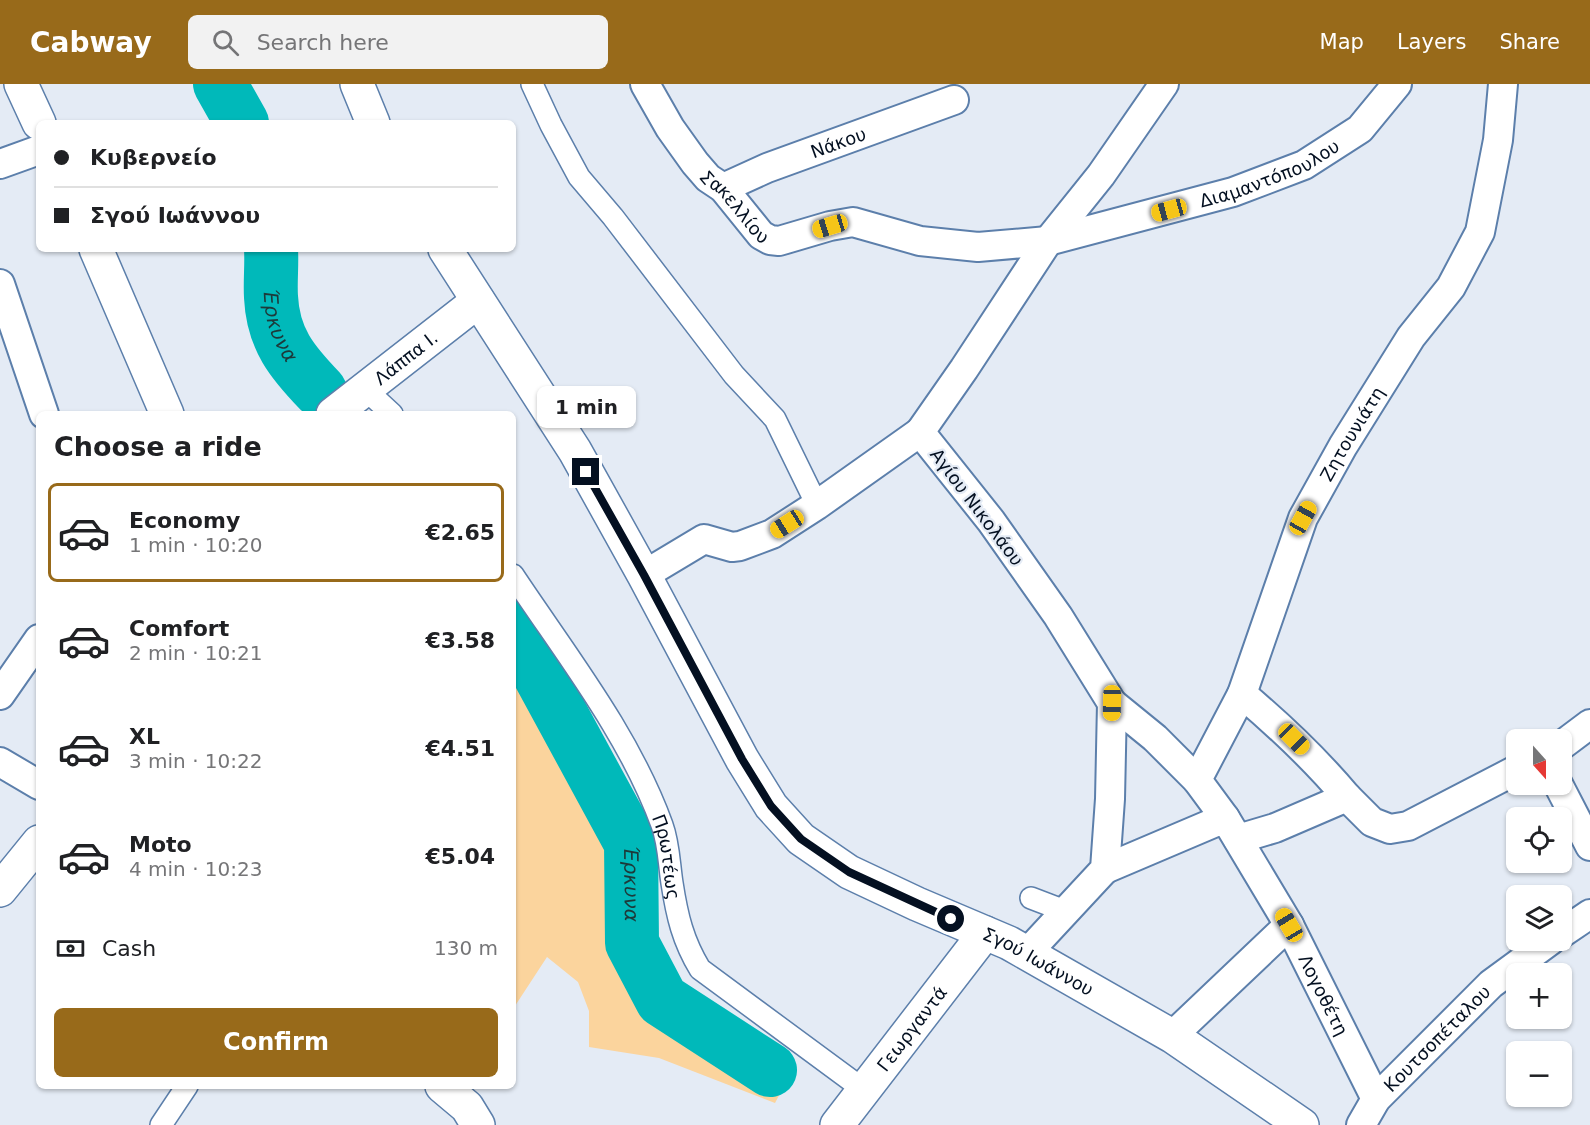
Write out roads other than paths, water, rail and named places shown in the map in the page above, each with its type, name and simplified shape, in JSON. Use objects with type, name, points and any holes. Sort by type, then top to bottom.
[{"type":"main road","points":[[21,84],[38,120]]},
{"type":"main road","points":[[357,84],[372,120]]},
{"type":"main road","points":[[97,252],[166,411]]},
{"type":"main road","name":"Σγού Ιωάννου","points":[[447,252],[575,451],[742,759],[771,806],[801,839],[849,872],[1009,943],[1172,1036],[1302,1125]]},
{"type":"main road","name":"Λάππα Ι.","points":[[337,411],[478,301]]},
{"type":"main road","points":[[0,890],[36,846]]},
{"type":"main road","name":"Γεωργαντά","points":[[837,1125],[985,933]]},
{"type":"main road","points":[[446,1089],[467,1107],[478,1125]]},
{"type":"street","points":[[532,84],[550,125],[579,177],[613,217],[734,375],[775,419],[817,506]]},
{"type":"street","name":"Σακελλίου","points":[[645,84],[670,128],[695,163],[708,178],[723,188],[761,235],[770,240],[779,241],[830,226],[853,222],[920,241],[978,247],[1048,241]]},
{"type":"street","name":"Αγίου Νικολάου","points":[[1112,703],[1058,616],[991,521],[920,432],[1048,241],[1101,175],[1164,84]]},
{"type":"street","name":"Διαμαντόπουλου","points":[[1048,241],[1233,192],[1304,165],[1360,129],[1397,84]]},
{"type":"street","name":"Ζητουνιάτη","points":[[1197,780],[1242,694],[1303,518],[1354,428],[1411,337],[1452,287],[1480,232],[1498,140],[1503,84]]},
{"type":"street","name":"Νάκου","points":[[723,188],[767,168],[954,100]]},
{"type":"street","points":[[0,164],[36,151]]},
{"type":"street","points":[[0,284],[43,411]]},
{"type":"street","points":[[365,388],[389,411]]},
{"type":"street","points":[[644,575],[704,539],[732,547],[772,534],[817,506],[920,432]]},
{"type":"street","name":"Πρωτέως","points":[[516,579],[608,717],[653,803],[663,827],[669,851],[679,920],[688,950],[700,969],[864,1090]]},
{"type":"street","points":[[0,695],[36,643]]},
{"type":"street","points":[[1242,694],[1294,739],[1372,822],[1389,829],[1408,826],[1506,775]]},
{"type":"street","points":[[1112,703],[1155,738],[1197,780],[1232,828]]},
{"type":"street","points":[[1105,868],[1110,799],[1112,703]]},
{"type":"street","points":[[1572,738],[1590,724]]},
{"type":"street","points":[[0,762],[36,783]]},
{"type":"street","points":[[1564,795],[1590,846]]},
{"type":"street","points":[[1026,954],[1105,868],[1232,828],[1275,828],[1347,797]]},
{"type":"street","name":"Λογοθέτη","points":[[1232,828],[1289,925],[1376,1099]]},
{"type":"street","points":[[1030,898],[1065,911]]},
{"type":"street","points":[[1172,1036],[1289,925]]},
{"type":"street","name":"Κουτσοπέταλου","points":[[1361,1125],[1376,1099],[1491,984],[1536,951]]},
{"type":"street","points":[[161,1125],[185,1089]]},
{"type":"waterway","name":"Έρκυνα","points":[[220,84],[240,120]]},
{"type":"waterway","name":"Έρκυνα","points":[[271,252],[271,297],[280,338],[293,360],[320,391]]},
{"type":"waterway","name":"Έρκυνα","points":[[516,632],[631,843],[632,943],[662,1000],[770,1070]]}]
